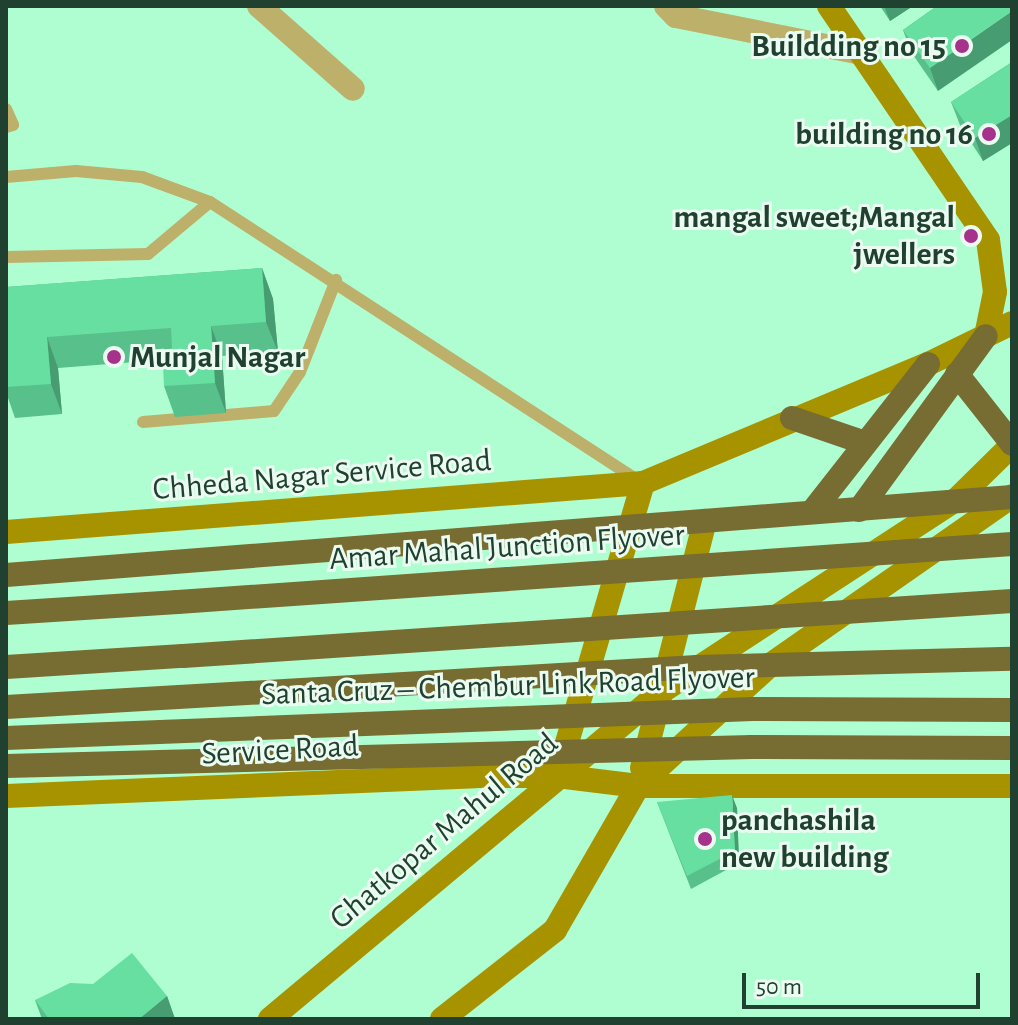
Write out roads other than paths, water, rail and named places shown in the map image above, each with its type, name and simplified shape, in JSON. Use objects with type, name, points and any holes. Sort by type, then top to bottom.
[{"type":"highway","points":[[859,510],[986,336]]},
{"type":"highway","points":[[812,512],[928,364]]},
{"type":"highway","points":[[957,374],[1012,444]]},
{"type":"highway","points":[[792,418],[865,443]]},
{"type":"highway","points":[[6,575],[1012,496]]},
{"type":"highway","name":"Amar Mahal Junction Flyover","points":[[6,613],[1012,544]]},
{"type":"highway","points":[[6,667],[1012,601]]},
{"type":"highway","points":[[6,707],[586,674],[664,680],[697,667],[1012,659]]},
{"type":"highway","name":"Santa Cruz – Chembur Link Road Flyover","points":[[6,738],[752,709],[1012,710]]},
{"type":"highway","name":"Santa Cruz – Chembur Link Road Flyover","points":[[6,766],[736,747],[1012,748]]},
{"type":"street","points":[[259,6],[353,89]]},
{"type":"street","points":[[666,6],[676,16],[861,53]]},
{"type":"street","points":[[829,6],[988,240],[995,292],[986,336]]},
{"type":"street","name":"Chheda Nagar Service Road","points":[[6,532],[643,483],[792,418],[928,364],[1012,323]]},
{"type":"street","points":[[697,667],[957,499],[1012,444]]},
{"type":"street","points":[[557,776],[627,528],[643,483]]},
{"type":"street","points":[[638,786],[770,665],[1012,496]]},
{"type":"street","points":[[442,1019],[555,930],[638,786],[705,521]]},
{"type":"street","name":"Ghatkopar Mahul Road","points":[[270,1019],[557,776],[664,680]]},
{"type":"street","name":"Service Road","points":[[6,796],[357,778],[557,776],[638,786],[1012,786]]},
{"type":"lane","points":[[6,109],[13,125],[6,127]]},
{"type":"lane","points":[[6,177],[76,171],[142,177],[210,202],[336,280],[643,483]]},
{"type":"lane","points":[[6,257],[148,254],[210,202]]},
{"type":"lane","points":[[143,422],[274,411],[300,372],[336,280]]},
{"type":"place","name":"Buildding no 15","points":[[962,46]]},
{"type":"place","name":"building no 16","points":[[989,134]]},
{"type":"place","name":"mangal sweet;Mangal jwellers","points":[[971,236]]},
{"type":"place","name":"Munjal Nagar","points":[[114,357]]},
{"type":"place","name":"panchashila new building","points":[[705,839]]}]
